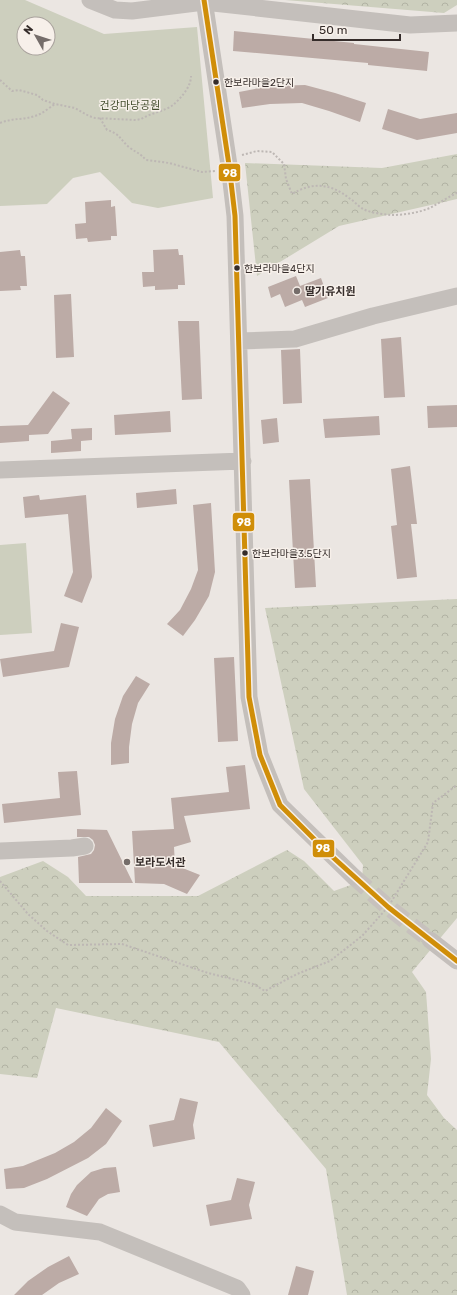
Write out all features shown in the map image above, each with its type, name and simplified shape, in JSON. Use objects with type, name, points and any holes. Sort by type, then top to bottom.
[{"type":"street","points":[[90,0],[116,5],[132,11],[204,1],[410,25],[457,23]]},
{"type":"street","points":[[204,1],[229,165],[235,216],[249,697],[260,755],[280,805],[354,877]]},
{"type":"street","points":[[239,341],[295,339],[373,316],[457,296]]},
{"type":"street","points":[[0,470],[242,461]]},
{"type":"street","points":[[0,851],[72,848],[84,846]]},
{"type":"street","points":[[430,940],[457,961]]},
{"type":"street","points":[[0,1214],[15,1222],[100,1232],[237,1288],[242,1295]]},
{"type":"path","points":[[0,80],[12,91],[19,90],[37,95],[43,100],[75,108],[89,116],[136,120],[172,105],[187,90],[191,81],[191,76]]},
{"type":"path","points":[[0,123],[14,119],[25,119],[37,116],[55,104]]},
{"type":"path","points":[[100,118],[107,130],[116,133],[130,148],[140,153],[146,160],[169,163],[202,172],[220,172],[242,155],[257,150],[272,152],[284,164],[286,180],[292,194],[306,187],[323,185],[342,193],[363,209],[376,213],[390,215],[405,214],[428,208],[457,193]]},
{"type":"path","points":[[0,882],[28,914],[47,931],[68,945],[122,944],[208,973],[253,984],[265,991],[297,974],[330,961],[362,936],[388,908],[428,842],[433,803],[457,785]]},
{"type":"green space","name":"건강마당공원","points":[[0,0],[25,0],[104,34],[197,27],[213,198],[158,208],[132,203],[100,172],[73,178],[47,204],[0,206]]},
{"type":"green space","points":[[285,0],[457,0],[457,5],[444,13]]},
{"type":"green space","points":[[457,154],[457,199],[339,226],[257,276],[245,163],[382,168]]},
{"type":"green space","points":[[26,543],[32,633],[0,635],[0,545]]},
{"type":"green space","points":[[457,599],[457,918],[412,972],[426,992],[431,1059],[427,1095],[444,1118],[457,1130],[457,1295],[347,1295],[326,1169],[219,1042],[56,1008],[37,1078],[0,1074],[0,877],[43,861],[68,877],[86,896],[198,896],[287,850],[304,861],[334,891],[362,881],[363,865],[304,789],[265,608]]},
{"type":"building","points":[[234,31],[429,52],[427,71],[368,65],[368,63],[233,51]]},
{"type":"building","points":[[305,85],[366,103],[360,122],[302,103],[270,104],[242,108],[239,92],[270,86]]},
{"type":"building","points":[[388,109],[420,119],[457,113],[457,133],[417,140],[382,129]]},
{"type":"building","points":[[111,200],[111,207],[115,206],[117,236],[111,236],[111,240],[88,242],[87,238],[76,239],[75,224],[86,223],[85,202]]},
{"type":"building","points":[[178,249],[179,255],[183,255],[185,285],[178,285],[178,289],[155,290],[155,286],[143,287],[142,272],[154,272],[153,250]]},
{"type":"building","points":[[20,250],[21,256],[25,256],[27,286],[20,286],[21,290],[0,291],[0,252]]},
{"type":"building","name":"딸기유치원","points":[[296,276],[300,286],[321,278],[328,298],[305,307],[302,300],[285,307],[280,294],[271,298],[268,287]]},
{"type":"building","points":[[71,294],[74,357],[56,358],[54,295]]},
{"type":"building","points":[[178,321],[199,321],[202,399],[182,400]]},
{"type":"building","points":[[401,337],[405,397],[384,398],[381,339]]},
{"type":"building","points":[[300,349],[302,403],[283,404],[281,350]]},
{"type":"building","points":[[53,391],[70,403],[48,434],[29,435],[29,441],[0,443],[0,426],[28,425]]},
{"type":"building","points":[[457,405],[457,427],[428,428],[427,406]]},
{"type":"building","points":[[170,411],[171,432],[115,435],[114,415]]},
{"type":"building","points":[[379,416],[380,435],[325,438],[323,419]]},
{"type":"building","points":[[277,418],[279,442],[263,444],[261,420]]},
{"type":"building","points":[[92,428],[92,440],[81,441],[81,451],[51,453],[51,441],[72,439],[71,429]]},
{"type":"building","points":[[410,466],[417,524],[411,524],[417,577],[397,579],[391,526],[397,525],[391,469]]},
{"type":"building","points":[[310,479],[316,587],[295,588],[289,480]]},
{"type":"building","points":[[176,489],[177,504],[137,508],[136,493]]},
{"type":"building","points":[[39,495],[40,500],[86,495],[92,577],[82,603],[64,596],[73,572],[68,514],[25,518],[23,497]]},
{"type":"building","points":[[211,503],[215,572],[209,596],[195,620],[183,636],[167,624],[180,610],[191,589],[198,570],[193,505]]},
{"type":"building","points":[[61,623],[79,627],[69,667],[3,677],[0,659],[54,651]]},
{"type":"building","points":[[234,657],[238,741],[218,742],[214,658]]},
{"type":"building","points":[[136,676],[150,684],[138,703],[132,724],[129,747],[129,763],[111,765],[111,743],[115,719],[123,696]]},
{"type":"building","points":[[245,765],[250,809],[184,816],[191,842],[174,847],[175,865],[200,875],[187,894],[164,884],[135,883],[132,831],[174,829],[171,798],[229,792],[226,767]]},
{"type":"building","points":[[77,771],[81,815],[4,823],[2,804],[60,798],[58,772]]},
{"type":"building","points":[[77,829],[107,830],[133,883],[79,883],[78,857],[91,854],[95,845],[93,840],[89,837],[77,837]]},
{"type":"building","points":[[180,1098],[198,1102],[193,1125],[195,1139],[153,1147],[149,1125],[174,1120]]},
{"type":"building","points":[[106,1108],[122,1121],[106,1144],[88,1158],[47,1179],[24,1188],[6,1189],[4,1169],[23,1166],[55,1153],[74,1142],[91,1128]]},
{"type":"building","points":[[116,1167],[120,1192],[108,1194],[99,1199],[87,1216],[66,1207],[71,1194],[77,1185],[91,1172],[104,1168]]},
{"type":"building","points":[[237,1178],[255,1182],[249,1205],[252,1219],[210,1226],[206,1205],[231,1200]]},
{"type":"building","points":[[69,1256],[79,1274],[59,1283],[42,1295],[14,1295],[28,1281],[48,1267]]},
{"type":"building","points":[[296,1266],[314,1271],[308,1295],[288,1295]]},
{"type":"tunnel","points":[[354,877],[388,907],[430,940]]},
{"type":"transit line","name":"98","points":[[204,0],[229,165],[235,216],[249,697],[260,755],[280,805],[326,851],[388,907],[457,961]]},
{"type":"place","name":"한보라마을2단지","points":[[216,82]]},
{"type":"place","name":"한보라마을4단지","points":[[237,268]]},
{"type":"place","name":"딸기유치원","points":[[297,291]]},
{"type":"place","name":"한보라마을3.5단지","points":[[245,553]]},
{"type":"place","name":"보라도서관","points":[[127,862]]}]
